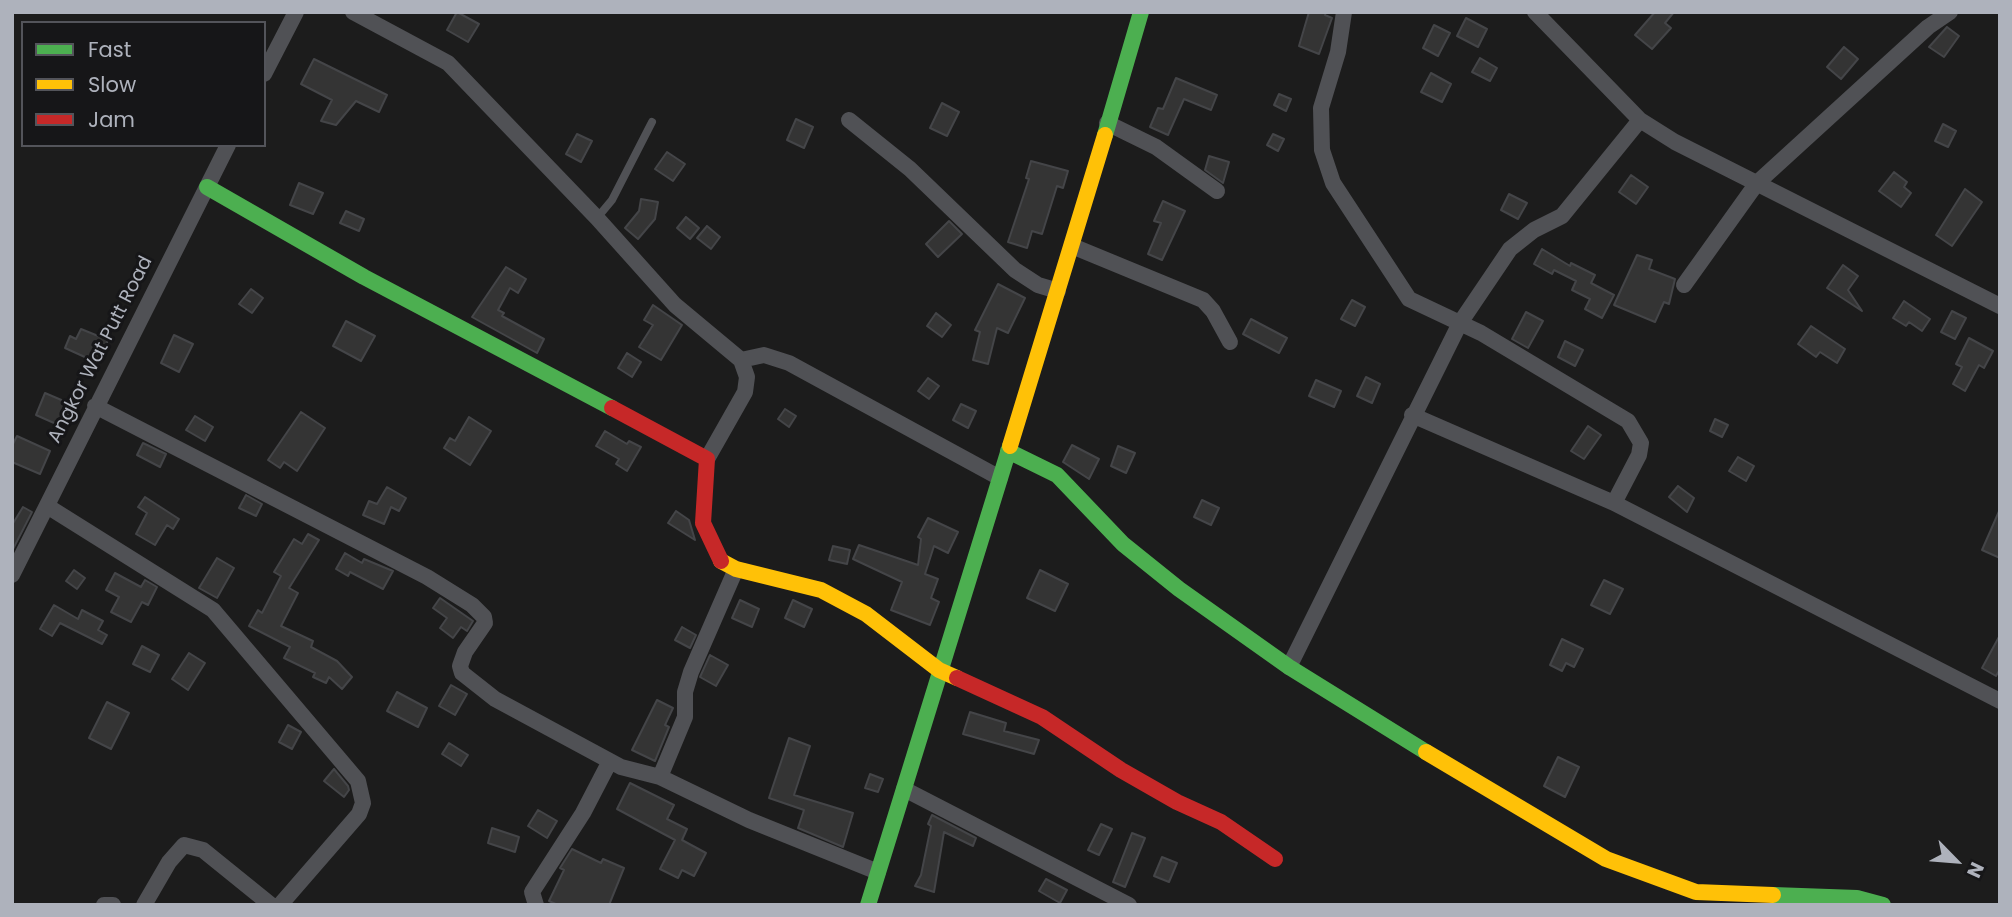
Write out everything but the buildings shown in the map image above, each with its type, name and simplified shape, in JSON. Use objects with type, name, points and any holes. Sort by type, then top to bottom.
[{"type":"street","points":[[266,70],[296,12]]},
{"type":"street","points":[[353,12],[448,63],[597,218],[676,305],[741,360],[747,377],[745,392],[707,459],[703,523],[720,561],[736,569],[821,590],[866,614],[939,670],[1041,717],[1121,770],[1177,802],[1221,822],[1275,859]]},
{"type":"street","points":[[868,905],[1072,246],[1141,12]]},
{"type":"street","points":[[1344,12],[1338,52],[1322,102],[1322,150],[1334,183],[1389,266],[1401,291],[1421,307],[1460,323],[1628,421],[1641,443],[1639,455],[1614,503]]},
{"type":"street","points":[[1535,12],[1640,120],[1757,183],[2000,306]]},
{"type":"street","points":[[1684,285],[1757,183],[1928,27],[1950,12]]},
{"type":"street","points":[[849,120],[909,169],[1015,270],[1038,285],[1058,291]]},
{"type":"street","points":[[1289,667],[1460,323],[1510,249],[1534,230],[1562,216],[1640,120]]},
{"type":"street","points":[[1107,123],[1156,147],[1217,191]]},
{"type":"street","name":"Angkor Wat Putt Road","points":[[12,575],[227,147]]},
{"type":"street","points":[[207,187],[364,277],[707,459]]},
{"type":"street","points":[[1072,246],[1203,300],[1213,311],[1230,342]]},
{"type":"street","points":[[741,360],[764,355],[789,363],[1000,478]]},
{"type":"street","points":[[95,406],[427,577],[472,605],[484,617],[485,623],[461,660],[462,673],[506,706],[610,761],[660,777],[749,820],[878,872]]},
{"type":"street","points":[[1412,415],[1614,503],[1998,694]]},
{"type":"street","points":[[1009,451],[1057,475],[1123,544],[1179,589],[1289,667],[1464,776],[1606,859],[1683,890],[1739,899],[1857,898],[1883,905]]},
{"type":"street","points":[[47,506],[213,610],[358,781],[363,803],[359,814],[280,905]]},
{"type":"street","points":[[660,777],[685,717],[685,692],[691,672],[736,569]]},
{"type":"street","points":[[536,905],[532,892],[583,813],[610,761]]},
{"type":"street","points":[[904,789],[1129,905]]},
{"type":"street","points":[[144,905],[169,862],[184,845],[202,850],[271,905]]},
{"type":"street","points":[[104,905],[113,905]]},
{"type":"lane","points":[[597,218],[612,200],[652,122]]},
{"type":"traffic: fast","points":[[1105,135],[1141,12]]},
{"type":"traffic: fast","points":[[207,187],[364,277],[612,408]]},
{"type":"traffic: fast","points":[[868,905],[1010,446]]},
{"type":"traffic: fast","points":[[1008,451],[1057,475],[1123,544],[1179,589],[1289,667],[1426,752]]},
{"type":"traffic: fast","points":[[1773,895],[1857,898],[1883,905]]},
{"type":"traffic: slow","points":[[1010,446],[1105,135]]},
{"type":"traffic: slow","points":[[721,561],[736,569],[821,590],[866,614],[939,670],[957,678]]},
{"type":"traffic: slow","points":[[1426,752],[1606,859],[1696,892],[1773,895]]},
{"type":"traffic: jam","points":[[612,408],[707,459],[703,523],[721,561]]},
{"type":"traffic: jam","points":[[957,678],[1042,717],[1121,770],[1177,802],[1221,822],[1275,859]]}]
